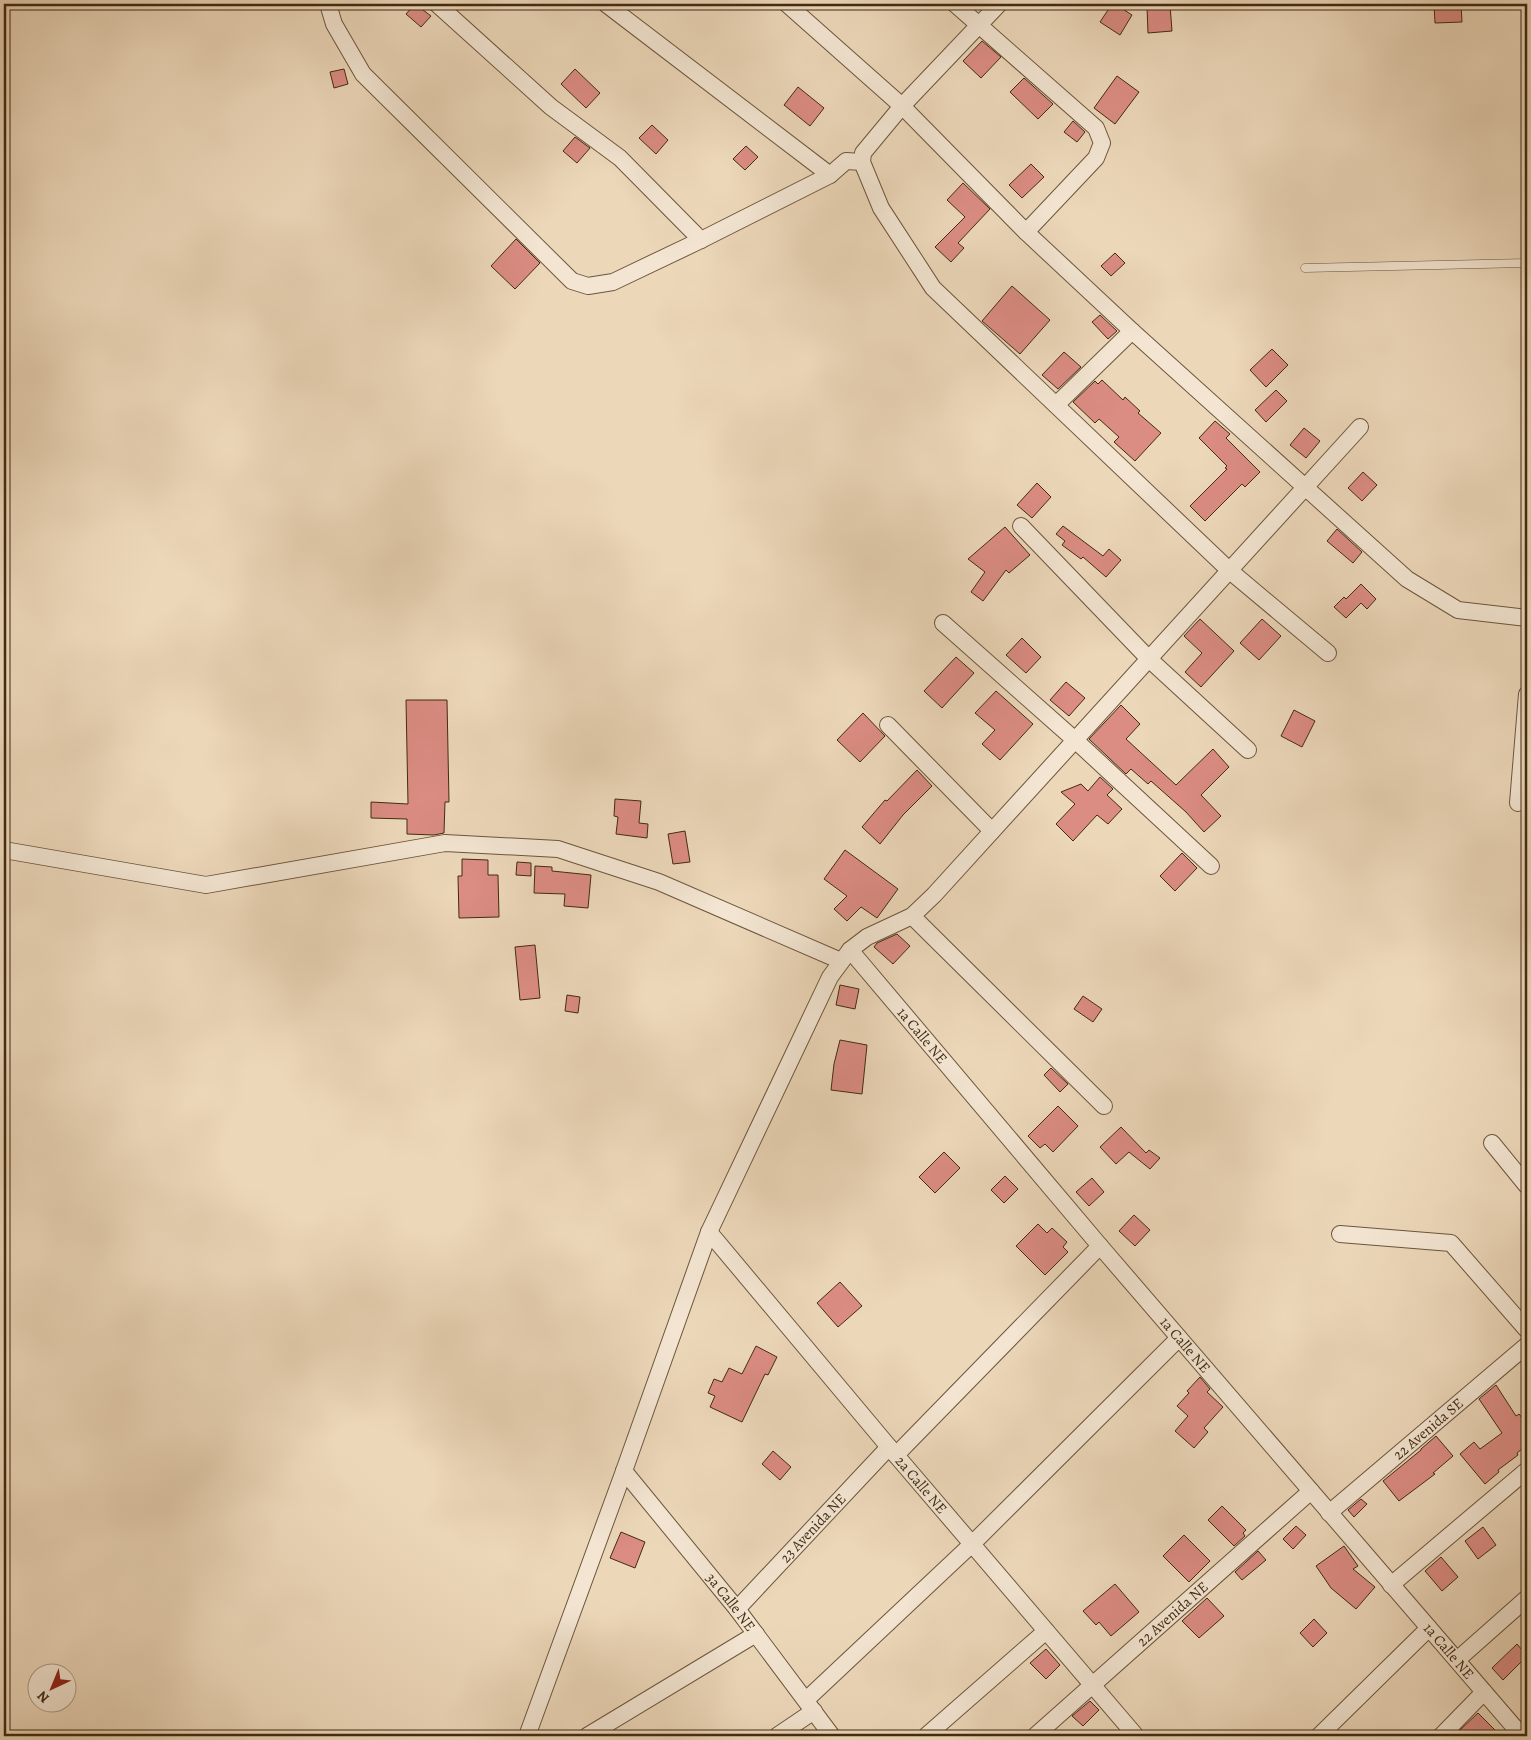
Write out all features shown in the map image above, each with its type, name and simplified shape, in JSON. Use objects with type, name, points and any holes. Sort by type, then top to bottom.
[{"type":"street","points":[[328,4],[334,24],[363,74],[572,280],[588,286],[613,282],[701,240],[830,175],[846,161],[862,162]]},
{"type":"street","points":[[437,4],[551,106],[620,158],[701,240]]},
{"type":"street","points":[[606,4],[830,175]]},
{"type":"street","points":[[787,4],[902,106],[1026,232],[1132,331],[1407,578],[1458,610],[1527,618]]},
{"type":"street","points":[[955,4],[1096,128],[1102,143],[1096,158],[1026,232]]},
{"type":"street","points":[[999,4],[902,106],[864,153],[862,162],[881,208],[933,288],[1230,571],[1328,653]]},
{"type":"street","points":[[1056,405],[1132,331]]},
{"type":"street","points":[[527,1736],[624,1472],[708,1232],[815,1007],[846,956],[867,937],[912,916],[934,895],[1360,427]]},
{"type":"street","points":[[1022,526],[1149,659],[1248,750]]},
{"type":"street","points":[[943,623],[1075,740],[1211,866]]},
{"type":"street","points":[[1518,803],[1527,694]]},
{"type":"street","points":[[888,725],[992,831]]},
{"type":"street","points":[[4,850],[206,885],[445,844],[558,849],[659,882],[846,956]]},
{"type":"street","points":[[912,916],[1104,1106]]},
{"type":"street","name":"1a Calle NE","points":[[846,956],[1100,1246],[1522,1736]]},
{"type":"street","points":[[1492,1143],[1527,1186]]},
{"type":"street","name":"2a Calle NE","points":[[708,1232],[892,1451],[1136,1736]]},
{"type":"street","points":[[1340,1234],[1451,1242],[1527,1330]]},
{"type":"street","name":"23 Avenida NE","points":[[738,1609],[892,1451],[1100,1246]]},
{"type":"street","points":[[777,1736],[1179,1338]]},
{"type":"street","name":"22 Avenida SE","points":[[1329,1513],[1527,1345]]},
{"type":"street","points":[[1391,1585],[1527,1470]]},
{"type":"street","name":"3a Calle NE","points":[[624,1472],[738,1609],[832,1736]]},
{"type":"street","name":"22 Avenida NE","points":[[1035,1736],[1311,1491]]},
{"type":"street","points":[[1457,1660],[1527,1598]]},
{"type":"street","points":[[1319,1736],[1429,1628]]},
{"type":"street","points":[[926,1736],[1046,1631]]},
{"type":"street","points":[[587,1736],[756,1634]]},
{"type":"street","points":[[1441,1736],[1484,1692]]},
{"type":"lane","points":[[1306,268],[1527,263]]},
{"type":"building","points":[[415,4],[431,16],[421,27],[406,14]]},
{"type":"building","points":[[1112,4],[1132,15],[1120,35],[1100,22]]},
{"type":"building","points":[[1434,4],[1461,4],[1462,22],[1435,23]]},
{"type":"building","points":[[1170,5],[1172,31],[1148,33],[1147,7]]},
{"type":"building","points":[[982,41],[1001,57],[981,78],[963,61]]},
{"type":"building","points":[[344,69],[348,84],[334,88],[330,72]]},
{"type":"building","points":[[575,69],[600,93],[586,108],[561,84]]},
{"type":"building","points":[[1117,76],[1139,92],[1115,124],[1094,108]]},
{"type":"building","points":[[1024,78],[1053,104],[1038,119],[1010,92]]},
{"type":"building","points":[[798,87],[824,108],[810,126],[784,105]]},
{"type":"building","points":[[1073,121],[1085,132],[1077,142],[1064,132]]},
{"type":"building","points":[[652,125],[668,140],[656,154],[639,138]]},
{"type":"building","points":[[575,137],[590,148],[577,163],[563,151]]},
{"type":"building","points":[[746,146],[758,157],[745,170],[733,159]]},
{"type":"building","points":[[1031,164],[1044,177],[1022,198],[1009,185]]},
{"type":"building","points":[[963,183],[990,209],[958,243],[964,248],[951,262],[935,247],[965,217],[947,200]]},
{"type":"building","points":[[516,239],[540,263],[515,289],[491,266]]},
{"type":"building","points":[[1115,253],[1125,263],[1111,276],[1101,266]]},
{"type":"building","points":[[1012,286],[1050,320],[1020,354],[982,321]]},
{"type":"building","points":[[1100,315],[1117,331],[1108,339],[1092,322]]},
{"type":"building","points":[[1272,349],[1288,365],[1266,387],[1250,370]]},
{"type":"building","points":[[1064,352],[1081,367],[1058,389],[1042,375]]},
{"type":"building","points":[[1102,380],[1123,400],[1125,397],[1140,411],[1138,413],[1161,433],[1135,461],[1114,442],[1119,437],[1099,419],[1095,423],[1073,402],[1095,381],[1098,384]]},
{"type":"building","points":[[1276,390],[1287,401],[1266,422],[1255,410]]},
{"type":"building","points":[[1215,421],[1230,434],[1226,438],[1260,472],[1245,487],[1242,484],[1205,521],[1190,506],[1227,469],[1225,468],[1227,466],[1199,438]]},
{"type":"building","points":[[1304,428],[1320,441],[1306,458],[1290,445]]},
{"type":"building","points":[[1363,472],[1377,485],[1362,501],[1348,488]]},
{"type":"building","points":[[1037,483],[1051,497],[1032,518],[1017,505]]},
{"type":"building","points":[[1063,526],[1103,556],[1109,549],[1121,560],[1106,577],[1083,557],[1081,559],[1062,545],[1065,541],[1056,534]]},
{"type":"building","points":[[1005,527],[1030,555],[1009,573],[1006,570],[983,601],[971,592],[985,572],[968,559]]},
{"type":"building","points":[[1337,529],[1362,552],[1353,563],[1327,541]]},
{"type":"building","points":[[1361,584],[1376,599],[1367,609],[1361,603],[1346,618],[1334,607],[1344,597],[1346,599]]},
{"type":"building","points":[[1200,619],[1234,651],[1201,687],[1185,672],[1202,653],[1184,636]]},
{"type":"building","points":[[1262,619],[1281,636],[1259,660],[1240,643]]},
{"type":"building","points":[[1022,638],[1041,657],[1026,673],[1006,655]]},
{"type":"building","points":[[956,657],[974,673],[942,708],[924,691]]},
{"type":"building","points":[[1066,682],[1085,698],[1069,716],[1050,700]]},
{"type":"building","points":[[996,691],[1033,724],[1000,760],[982,744],[995,730],[975,713]]},
{"type":"building","points":[[406,700],[447,700],[449,802],[445,802],[444,833],[434,835],[407,834],[407,819],[371,818],[371,802],[408,804]]},
{"type":"building","points":[[1121,705],[1140,724],[1126,739],[1176,785],[1213,749],[1229,767],[1201,795],[1221,816],[1204,832],[1186,812],[1151,781],[1148,784],[1131,769],[1126,774],[1089,739]]},
{"type":"building","points":[[1294,710],[1315,721],[1302,747],[1281,736]]},
{"type":"building","points":[[863,713],[885,736],[860,762],[837,740]]},
{"type":"building","points":[[917,770],[932,786],[903,815],[880,844],[862,827],[885,800],[887,801]]},
{"type":"building","points":[[1100,777],[1113,789],[1107,795],[1122,809],[1108,824],[1097,815],[1073,841],[1056,824],[1075,804],[1061,792],[1081,784],[1088,791]]},
{"type":"building","points":[[615,799],[641,801],[639,823],[648,824],[647,838],[616,834],[618,817],[614,816]]},
{"type":"building","points":[[685,831],[690,862],[673,864],[668,834]]},
{"type":"building","points":[[845,850],[898,889],[877,918],[861,907],[847,921],[834,909],[847,896],[824,879]]},
{"type":"building","points":[[1182,853],[1197,868],[1175,891],[1160,876]]},
{"type":"building","points":[[462,859],[488,860],[488,875],[498,875],[499,917],[459,918],[458,876],[462,876]]},
{"type":"building","points":[[517,862],[531,863],[531,876],[516,875]]},
{"type":"building","points":[[535,866],[552,867],[552,871],[591,875],[588,908],[564,906],[565,894],[534,893]]},
{"type":"building","points":[[897,934],[910,946],[893,964],[874,947],[877,943]]},
{"type":"building","points":[[535,945],[540,998],[520,1000],[515,947]]},
{"type":"building","points":[[840,985],[859,989],[855,1009],[836,1005]]},
{"type":"building","points":[[567,995],[580,997],[578,1013],[565,1011]]},
{"type":"building","points":[[1083,996],[1102,1009],[1093,1022],[1074,1009]]},
{"type":"building","points":[[840,1040],[867,1045],[862,1094],[831,1090],[834,1064]]},
{"type":"building","points":[[1051,1068],[1068,1084],[1060,1092],[1044,1075]]},
{"type":"building","points":[[1058,1106],[1078,1126],[1053,1152],[1045,1144],[1040,1148],[1028,1136]]},
{"type":"building","points":[[1121,1127],[1146,1153],[1149,1150],[1160,1158],[1150,1169],[1129,1152],[1116,1164],[1100,1147]]},
{"type":"building","points":[[944,1152],[960,1168],[935,1193],[919,1177]]},
{"type":"building","points":[[1005,1176],[1018,1189],[1004,1203],[991,1190]]},
{"type":"building","points":[[1092,1178],[1104,1192],[1089,1206],[1076,1192]]},
{"type":"building","points":[[1134,1215],[1150,1230],[1135,1246],[1119,1231]]},
{"type":"building","points":[[1038,1224],[1047,1233],[1052,1228],[1067,1242],[1063,1247],[1068,1252],[1045,1275],[1016,1246]]},
{"type":"building","points":[[840,1282],[862,1306],[838,1327],[817,1303]]},
{"type":"building","points":[[756,1346],[777,1357],[768,1375],[765,1374],[742,1422],[710,1407],[715,1396],[708,1393],[714,1379],[722,1382],[729,1368],[742,1374]]},
{"type":"building","points":[[1200,1377],[1210,1389],[1207,1392],[1223,1407],[1204,1428],[1208,1432],[1194,1448],[1175,1431],[1188,1416],[1177,1406]]},
{"type":"building","points":[[1496,1385],[1516,1416],[1519,1414],[1527,1424],[1527,1445],[1485,1484],[1460,1454],[1474,1442],[1480,1449],[1502,1433],[1479,1399]]},
{"type":"building","points":[[1436,1436],[1453,1456],[1433,1473],[1435,1474],[1399,1501],[1383,1481]]},
{"type":"building","points":[[773,1451],[791,1467],[780,1480],[762,1464]]},
{"type":"building","points":[[1361,1499],[1367,1504],[1354,1517],[1348,1510]]},
{"type":"building","points":[[1222,1506],[1246,1530],[1243,1533],[1245,1536],[1234,1546],[1208,1520]]},
{"type":"building","points":[[1296,1526],[1306,1535],[1293,1549],[1283,1539]]},
{"type":"building","points":[[1483,1527],[1496,1545],[1478,1559],[1465,1541]]},
{"type":"building","points":[[621,1532],[645,1542],[635,1568],[610,1558]]},
{"type":"building","points":[[1184,1535],[1210,1561],[1189,1582],[1163,1556]]},
{"type":"building","points":[[1344,1546],[1358,1566],[1353,1569],[1375,1587],[1356,1609],[1331,1588],[1316,1566]]},
{"type":"building","points":[[1258,1551],[1266,1560],[1242,1580],[1235,1572]]},
{"type":"building","points":[[1441,1557],[1458,1577],[1442,1591],[1425,1571]]},
{"type":"building","points":[[1115,1584],[1139,1612],[1111,1636],[1099,1622],[1096,1625],[1083,1611]]},
{"type":"building","points":[[1207,1598],[1224,1616],[1199,1638],[1182,1621]]},
{"type":"building","points":[[1314,1619],[1327,1633],[1313,1647],[1300,1633]]},
{"type":"building","points":[[1517,1644],[1527,1656],[1503,1680],[1492,1668]]},
{"type":"building","points":[[1046,1649],[1060,1665],[1046,1679],[1030,1663]]},
{"type":"building","points":[[1090,1701],[1099,1710],[1083,1726],[1072,1716]]},
{"type":"building","points":[[1478,1713],[1501,1736],[1466,1736],[1460,1730]]}]
